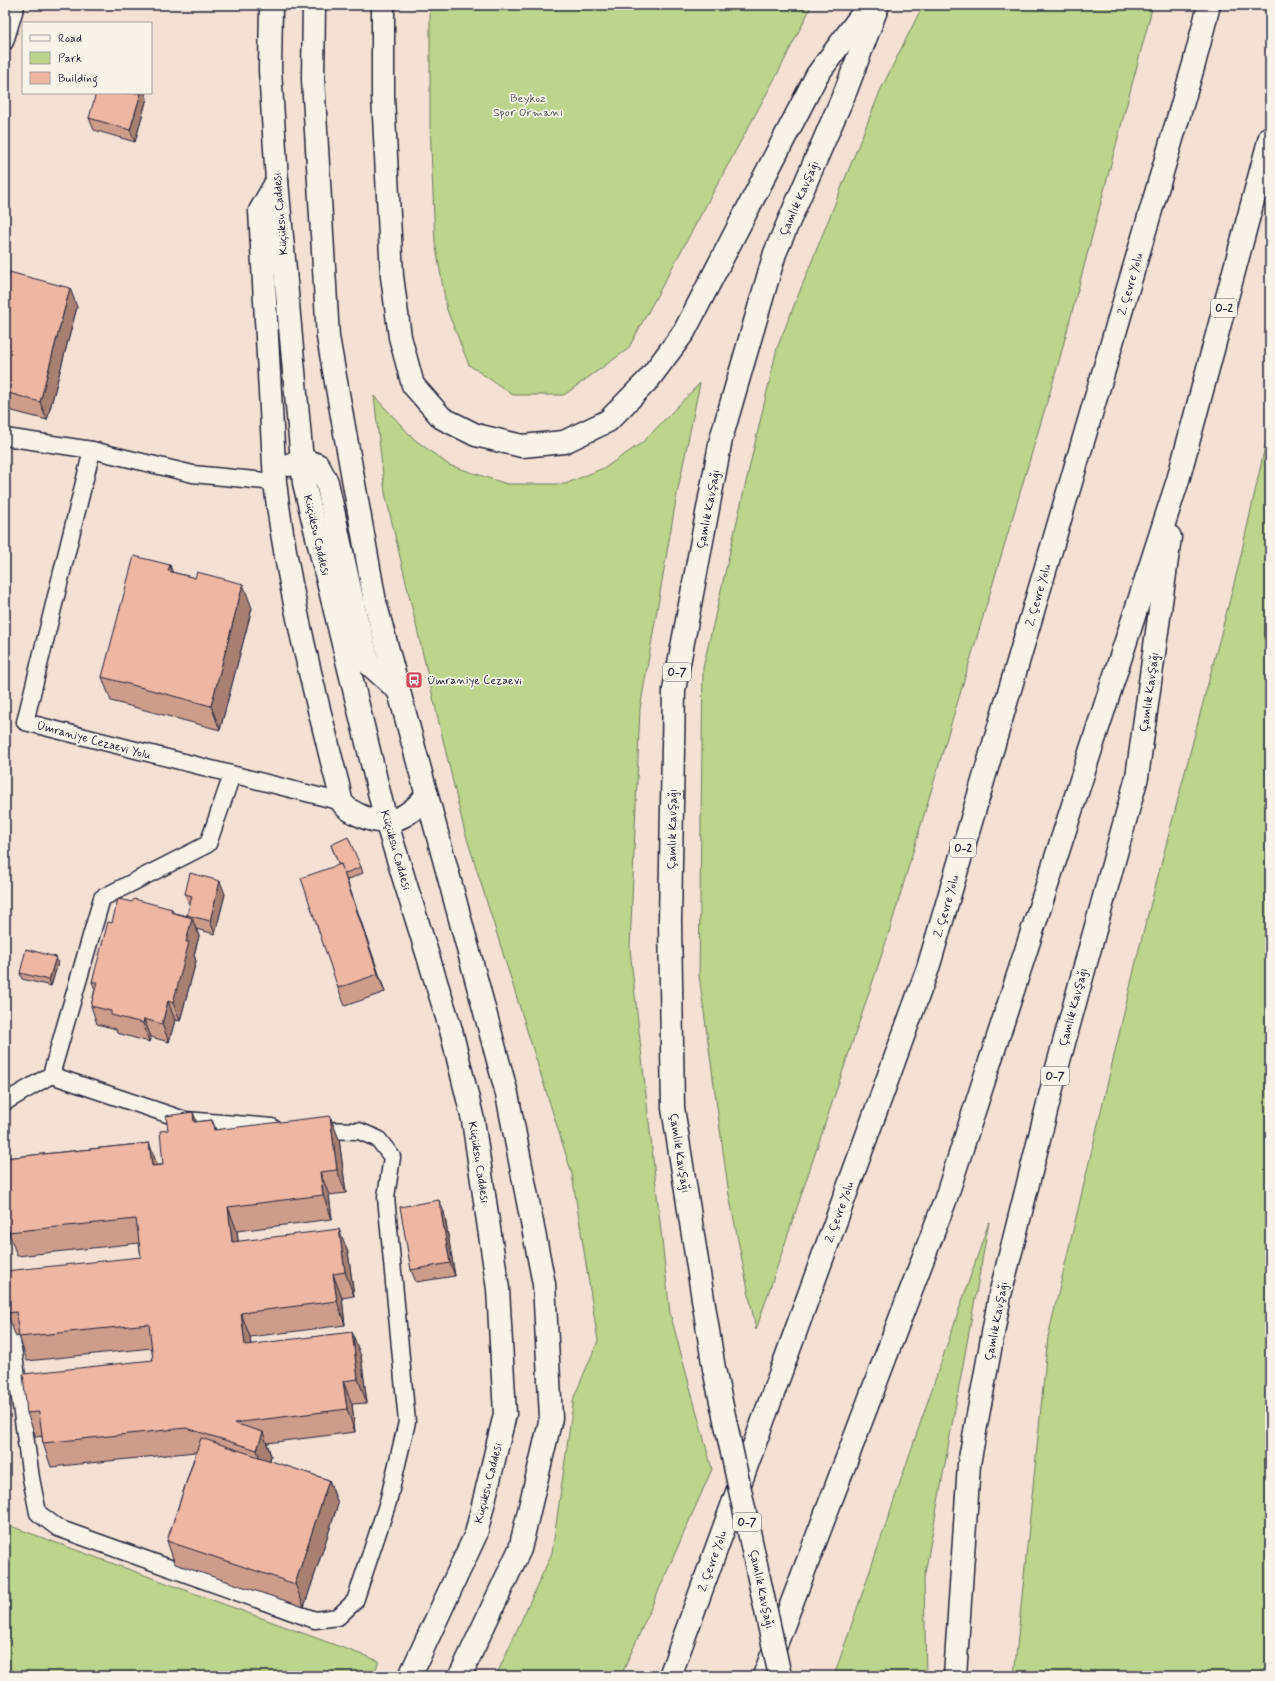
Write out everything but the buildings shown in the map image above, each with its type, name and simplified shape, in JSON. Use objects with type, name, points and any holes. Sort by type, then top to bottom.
[{"type":"main road","name":"Küçüksu Caddesi","points":[[271,5],[270,70],[277,181],[304,483],[386,822],[450,1030],[473,1120],[498,1289],[505,1414],[476,1534],[410,1676]]},
{"type":"main road","points":[[314,5],[313,79],[328,337],[375,602],[507,1094],[544,1284],[551,1418],[520,1549],[460,1676]]},
{"type":"main road","points":[[383,5],[383,96],[392,276],[400,337],[413,385],[442,418],[476,435],[522,446],[564,442],[608,421],[648,379],[684,332],[817,75],[868,5]]},
{"type":"main road","name":"Çamlık Kavşağı","points":[[780,1676],[714,1369],[673,1108],[670,921],[674,690],[721,439],[775,253],[846,90],[878,5]]},
{"type":"main road","name":"2. Çevre Yolu","points":[[670,1676],[928,968],[1192,72],[1209,5]]},
{"type":"main road","name":"O-2","points":[[764,1676],[945,1201],[1178,480],[1270,137]]},
{"type":"main road","points":[[277,181],[260,211],[275,482],[280,526],[298,620],[342,802],[352,812],[370,820],[386,822],[404,816],[417,808],[427,795]]},
{"type":"main road","points":[[275,482],[286,466],[302,459],[318,465],[327,482],[355,613],[369,664],[399,691]]},
{"type":"main road","name":"Çamlık Kavşağı","points":[[954,1676],[969,1464],[1000,1295],[1056,1068],[1137,777],[1178,480]]},
{"type":"lane","points":[[5,42],[16,5]]},
{"type":"lane","points":[[5,437],[92,450],[193,474],[275,482]]},
{"type":"lane","name":"Ümraniye Cezaevi Yolu","points":[[92,450],[25,722],[342,802]]},
{"type":"lane","points":[[5,1102],[51,1075],[102,898],[208,844],[232,775]]},
{"type":"lane","points":[[5,1290],[31,1478],[38,1513],[58,1528],[314,1620],[338,1617],[355,1600],[388,1502],[407,1422],[386,1197],[392,1157],[378,1139],[359,1131],[295,1129],[185,1120],[51,1075]]},
{"type":"green space","name":"Beykoz Spor Ormanı","points":[[430,5],[812,5],[780,69],[628,349],[564,395],[513,395],[469,365],[447,310],[435,242],[430,124]]},
{"type":"green space","points":[[923,5],[1153,5],[1058,365],[887,939],[756,1330],[729,1195],[699,975],[703,668],[777,348],[881,89]]},
{"type":"green space","points":[[700,383],[677,494],[640,709],[630,949],[670,1313],[712,1469],[621,1676],[496,1676],[552,1553],[574,1397],[598,1341],[572,1174],[464,829],[385,493],[374,396],[414,439],[449,465],[507,484],[565,484],[606,467],[643,442]]},
{"type":"green space","points":[[1270,424],[1270,1676],[1014,1676],[1048,1337],[1139,949],[1238,568]]},
{"type":"green space","points":[[989,1222],[924,1579],[926,1676],[834,1676]]},
{"type":"green space","points":[[5,1524],[379,1661],[373,1676],[5,1676]]},
{"type":"place","name":"Ümraniye Cezaevi","points":[[414,680]]}]
